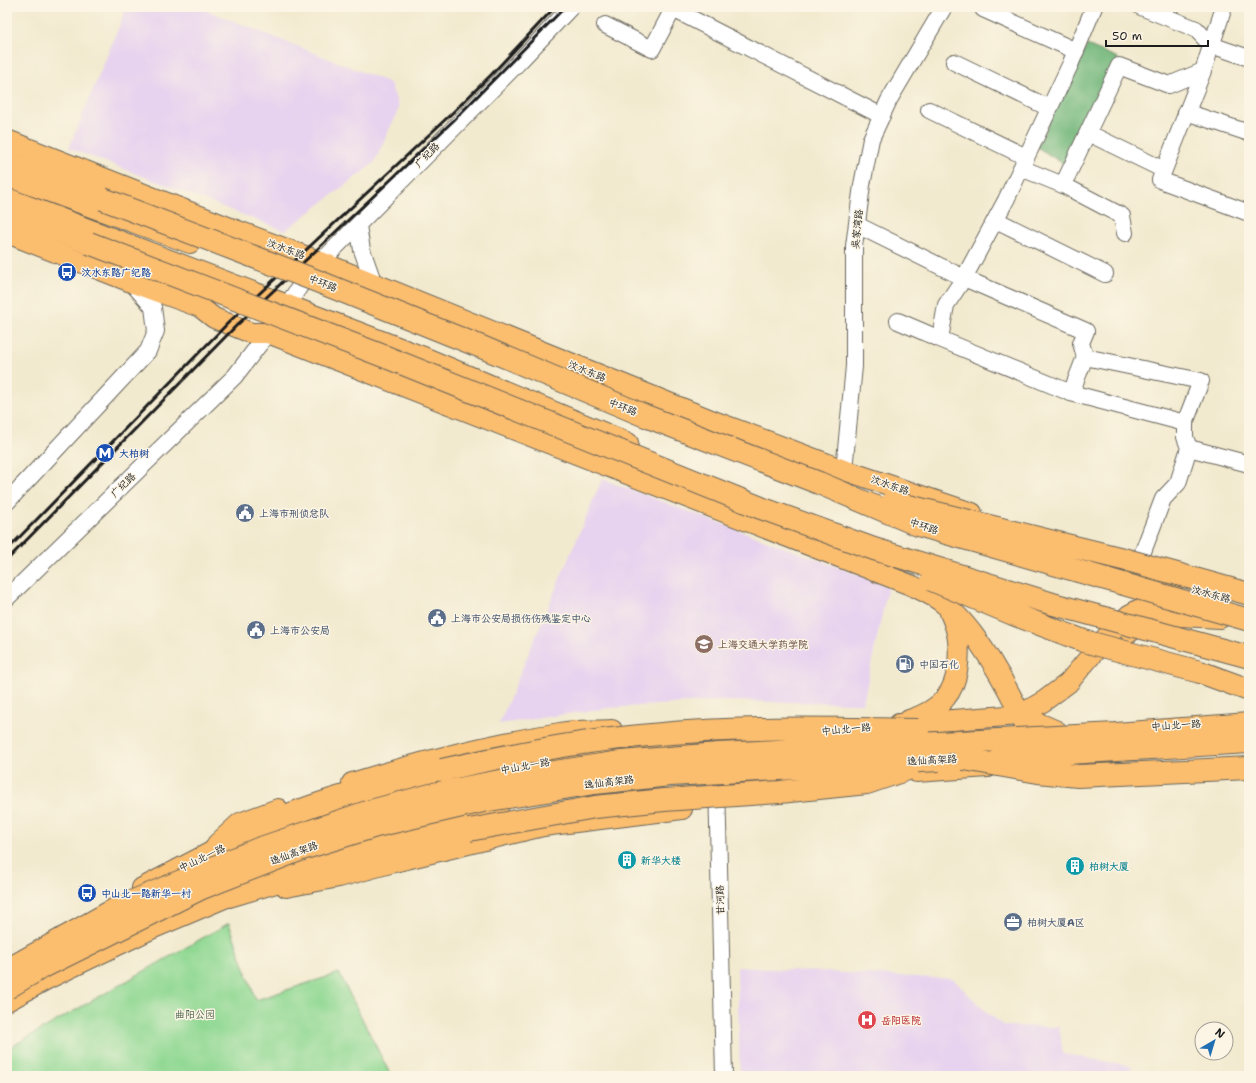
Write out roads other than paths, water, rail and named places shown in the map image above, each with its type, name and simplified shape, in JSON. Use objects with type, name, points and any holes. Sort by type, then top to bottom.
[{"type":"highway","name":"中环路","points":[[7,162],[317,281],[484,348],[636,412],[819,483],[918,526],[1249,620]]},
{"type":"highway","points":[[7,212],[386,357],[761,508],[1013,614],[1084,641],[1200,672],[1249,690]]},
{"type":"highway","points":[[819,483],[1127,560],[1249,594]]},
{"type":"highway","points":[[761,508],[874,549],[1053,604],[1249,658]]},
{"type":"highway","name":"逸仙高架路","points":[[7,970],[119,907],[258,849],[367,812],[438,793],[515,778],[620,762],[718,754],[1063,733],[1249,724]]},
{"type":"highway","points":[[209,853],[275,821],[370,788],[505,756],[611,739],[738,730],[825,728],[1063,733]]},
{"type":"highway","name":"逸仙高架路","points":[[7,988],[39,968],[202,888],[302,849],[376,826],[483,801],[595,782],[670,775],[964,759],[1248,753]]},
{"type":"highway","points":[[229,896],[346,861],[451,833],[534,817],[595,807],[664,800],[780,792],[867,783],[938,760]]},
{"type":"main road","name":"汶水东路","points":[[7,140],[321,262],[711,420],[844,470],[1173,583],[1249,604]]},
{"type":"main road","name":"汶水东路","points":[[7,176],[224,256],[434,338],[617,415],[786,480],[957,541],[1019,560],[1088,572],[1173,583]]},
{"type":"main road","points":[[7,198],[421,356],[713,479],[873,541],[891,550],[911,567],[972,633],[1010,693],[1036,747],[1055,761]]},
{"type":"main road","points":[[7,233],[130,282],[200,307],[214,318],[251,333],[268,333],[913,586],[929,594],[946,606],[955,625],[958,640],[956,672],[952,687],[946,697],[937,706],[918,717],[899,724]]},
{"type":"main road","points":[[540,406],[577,455]]},
{"type":"main road","points":[[1155,604],[1249,608]]},
{"type":"main road","name":"中山北一路","points":[[1068,683],[1109,634],[1129,615],[1140,608],[1155,604],[1174,605],[1249,626]]},
{"type":"main road","name":"中山北一路","points":[[7,960],[209,853],[394,795],[526,764],[710,733],[754,736],[1020,715],[1044,701],[1068,683],[1117,641],[1145,621],[1179,616],[1220,618]]},
{"type":"main road","points":[[1020,715],[1063,733]]},
{"type":"main road","name":"中山北一路","points":[[1063,733],[1249,721]]},
{"type":"main road","points":[[209,853],[240,823],[318,793],[480,748],[561,732],[710,733]]},
{"type":"main road","points":[[1020,764],[1036,747],[1063,733]]},
{"type":"main road","points":[[7,1001],[47,979],[144,932],[229,896],[293,864],[358,842],[434,825],[504,806],[619,788],[965,769],[1055,761],[1248,753]]},
{"type":"main road","points":[[229,896],[339,877],[394,862],[543,826],[717,804],[754,780]]},
{"type":"street","name":"广纪路","points":[[7,598],[235,376],[268,333],[300,286],[321,262],[518,63],[570,7]]},
{"type":"street","name":"吴家湾路","points":[[844,470],[854,366],[854,246],[862,185],[871,139],[889,100],[944,7]]},
{"type":"street","points":[[940,339],[946,305],[964,278],[996,220],[1076,51],[1094,7]]},
{"type":"street","points":[[1140,7],[1196,29],[1211,45],[1249,58]]},
{"type":"street","points":[[1224,7],[1193,96],[1160,180],[1249,213]]},
{"type":"street","points":[[606,25],[652,49],[674,8],[882,116]]},
{"type":"street","points":[[983,9],[1076,51]]},
{"type":"street","points":[[954,62],[1049,108]]},
{"type":"street","points":[[1063,185],[1119,66],[1193,96]]},
{"type":"street","points":[[1169,85],[1202,71]]},
{"type":"street","points":[[929,110],[1063,185],[1122,216],[1125,233]]},
{"type":"street","points":[[1186,112],[1249,133]]},
{"type":"street","points":[[1088,133],[1164,170]]},
{"type":"street","points":[[996,220],[1105,274]]},
{"type":"street","points":[[857,225],[964,278],[1086,331],[1080,343],[1085,357],[1071,393]]},
{"type":"street","points":[[358,226],[362,250],[374,284]]},
{"type":"street","points":[[7,502],[148,351],[156,331],[153,307],[130,282]]},
{"type":"street","points":[[898,321],[1071,393],[1186,423]]},
{"type":"street","points":[[1085,357],[1201,381],[1186,423],[1185,437],[1189,448],[1178,483],[1163,499],[1136,570]]},
{"type":"street","points":[[1189,448],[1249,464]]},
{"type":"street","name":"甘河路","points":[[710,733],[717,783],[724,1076]]},
{"type":"railway","points":[[7,550],[229,322],[448,117],[491,75],[555,7]]},
{"type":"railway","points":[[7,560],[235,327],[453,121],[565,7]]},
{"type":"place","name":"汶水东路广纪路","points":[[67,272]]},
{"type":"place","name":"大柏树","points":[[105,453]]},
{"type":"place","name":"上海市刑侦总队","points":[[245,513]]},
{"type":"place","name":"上海市公安局损伤伤残鉴定中心","points":[[437,618]]},
{"type":"place","name":"上海市公安局","points":[[256,630]]},
{"type":"place","name":"上海交通大学药学院","points":[[704,644]]},
{"type":"place","name":"中国石化","points":[[905,664]]},
{"type":"place","name":"新华大楼","points":[[627,860]]},
{"type":"place","name":"柏树大厦","points":[[1075,866]]},
{"type":"place","name":"中山北一路新华一村","points":[[87,893]]},
{"type":"place","name":"柏树大厦A区","points":[[1013,922]]},
{"type":"place","name":"岳阳医院","points":[[867,1020]]},
{"type":"park label","name":"曲阳公园","points":[[195,1014]]}]
